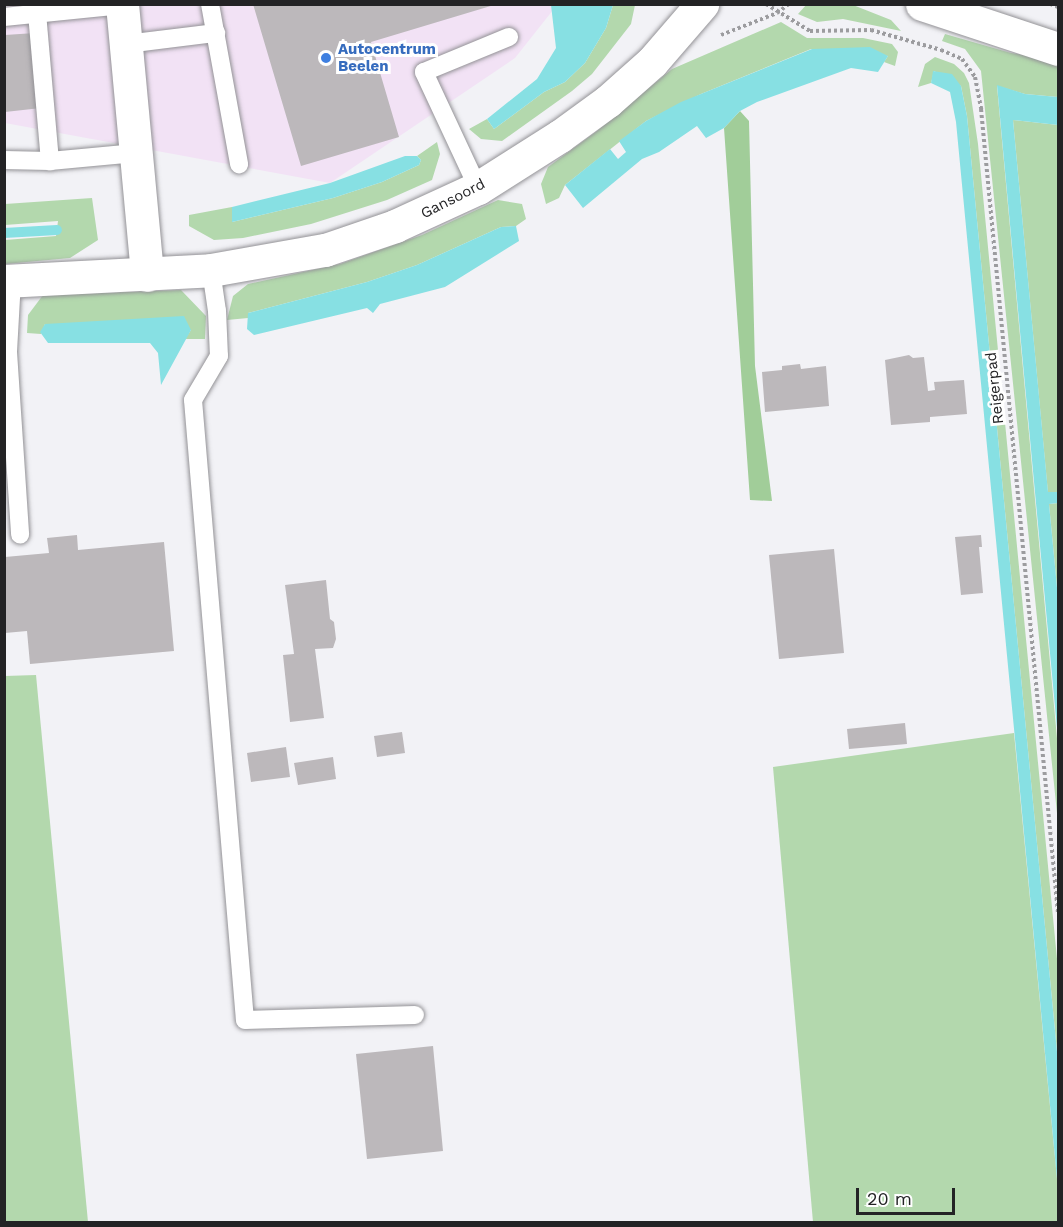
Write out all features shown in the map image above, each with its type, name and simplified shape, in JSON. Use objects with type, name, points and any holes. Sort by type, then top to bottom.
[{"type":"street","name":"Gansoord","points":[[8,280],[147,275],[211,270],[325,250],[357,241],[434,210],[478,188],[560,136],[608,101],[652,62],[702,4]]},
{"type":"street","points":[[921,4],[1059,49]]},
{"type":"street","points":[[122,5],[147,275]]},
{"type":"lane","points":[[210,4],[239,164]]},
{"type":"lane","points":[[4,16],[122,5]]},
{"type":"lane","points":[[37,14],[50,161]]},
{"type":"lane","points":[[126,44],[216,33]]},
{"type":"lane","points":[[478,188],[424,72],[509,37]]},
{"type":"lane","points":[[4,160],[50,161],[136,153]]},
{"type":"lane","points":[[211,270],[217,311],[219,356],[193,400],[245,1020],[415,1015]]},
{"type":"lane","points":[[8,280],[8,352],[20,535]]},
{"type":"path","name":"Reigerpad","points":[[766,4],[777,13],[810,31],[871,30],[941,50],[962,59],[975,78],[981,109],[1059,913]]},
{"type":"path","points":[[777,13],[789,4]]},
{"type":"path","points":[[1050,4],[1059,7]]},
{"type":"shaded area","points":[[4,5],[557,5],[515,58],[330,183],[5,123]]},
{"type":"green space","points":[[807,4],[853,5],[891,20],[901,31],[843,19],[817,22],[798,14]]},
{"type":"green space","points":[[613,5],[635,5],[631,24],[592,74],[502,141],[481,139],[469,129],[487,119],[494,129],[544,92],[565,82],[585,63],[606,28]]},
{"type":"green space","points":[[781,22],[807,38],[863,38],[892,44],[898,52],[895,66],[884,62],[888,56],[811,49],[701,94],[646,121],[565,185],[559,198],[546,204],[541,184],[548,167],[597,131],[672,69]]},
{"type":"green space","points":[[945,34],[1011,53],[1058,60],[1058,97],[1025,94],[997,86],[1058,749],[1058,823],[981,71],[965,49],[942,41]]},
{"type":"green space","points":[[935,57],[954,64],[964,73],[969,83],[978,144],[1058,969],[1058,1062],[967,116],[961,86],[934,71],[931,83],[918,87],[925,64]]},
{"type":"green space","points":[[740,111],[749,121],[755,366],[772,501],[750,500],[724,128]]},
{"type":"green space","points":[[1013,120],[1058,125],[1058,492],[1048,493]]},
{"type":"green space","points":[[437,142],[440,154],[432,180],[387,200],[311,224],[243,238],[214,240],[189,226],[189,215],[232,207],[232,222],[333,198],[382,182],[419,165],[421,160],[417,156]]},
{"type":"green space","points":[[92,198],[98,240],[70,258],[5,264],[5,240],[56,236],[58,221],[5,225],[5,204]]},
{"type":"green space","points":[[498,200],[522,204],[526,219],[516,226],[501,227],[417,265],[367,282],[248,313],[248,318],[227,320],[233,296],[248,284],[340,264],[422,235]]},
{"type":"green space","points":[[181,290],[206,316],[205,339],[185,339],[191,330],[45,324],[41,334],[27,333],[28,315],[43,295]]},
{"type":"green space","points":[[1058,503],[1058,598],[1049,504]]},
{"type":"green space","points":[[36,675],[88,1222],[5,1222],[5,676]]},
{"type":"green space","points":[[1014,733],[1058,1189],[1058,1222],[813,1222],[773,767]]},
{"type":"water","points":[[551,5],[613,5],[606,28],[585,63],[565,82],[544,92],[494,129],[487,119],[537,79],[556,48]]},
{"type":"water","points":[[870,47],[888,56],[878,72],[851,68],[757,102],[740,111],[724,128],[706,138],[697,126],[659,152],[642,159],[583,208],[565,185],[610,149],[618,159],[626,152],[619,141],[646,121],[681,102],[812,49]]},
{"type":"water","points":[[933,71],[952,74],[961,86],[967,116],[1058,1062],[1058,1189],[956,122],[950,92],[931,83]]},
{"type":"water","points":[[997,85],[1025,94],[1058,97],[1058,125],[1013,120],[1048,492],[1058,492],[1058,503],[1049,504],[1058,598],[1058,739]]},
{"type":"water","points":[[405,156],[417,156],[421,160],[419,165],[382,182],[333,198],[232,222],[232,207],[330,183]]},
{"type":"water","points":[[516,226],[519,241],[445,287],[380,304],[373,313],[367,308],[254,335],[247,329],[248,313],[367,282],[417,265],[501,227]]},
{"type":"water","points":[[184,316],[191,330],[161,385],[158,353],[150,343],[48,343],[40,332],[45,324]]},
{"type":"building","points":[[253,4],[494,5],[371,42],[399,137],[301,166]]},
{"type":"building","points":[[35,33],[41,108],[5,112],[5,35]]},
{"type":"building","points":[[909,355],[913,358],[924,357],[928,391],[935,390],[934,382],[964,380],[967,414],[930,417],[930,422],[891,425],[885,360]]},
{"type":"building","points":[[800,364],[801,369],[826,366],[829,406],[765,412],[762,372],[782,370],[782,366]]},
{"type":"building","points":[[77,535],[78,550],[164,542],[174,651],[30,664],[27,631],[5,633],[5,557],[49,553],[47,538]]},
{"type":"building","points":[[981,535],[982,547],[979,547],[983,593],[961,595],[955,537]]},
{"type":"building","points":[[834,549],[844,653],[779,659],[769,555]]},
{"type":"building","points":[[326,580],[330,619],[334,622],[336,639],[333,648],[315,649],[324,718],[290,722],[283,655],[294,654],[285,585]]},
{"type":"building","points":[[905,723],[907,744],[849,749],[847,729]]},
{"type":"building","points":[[402,732],[405,753],[377,757],[374,736]]},
{"type":"building","points":[[286,747],[290,777],[251,782],[247,753]]},
{"type":"building","points":[[333,757],[336,779],[298,785],[294,763]]},
{"type":"building","points":[[433,1046],[443,1151],[367,1159],[356,1054]]},
{"type":"waterway","points":[[4,233],[57,230]]},
{"type":"place","name":"Autocentrum Beelen","points":[[326,58]]}]
